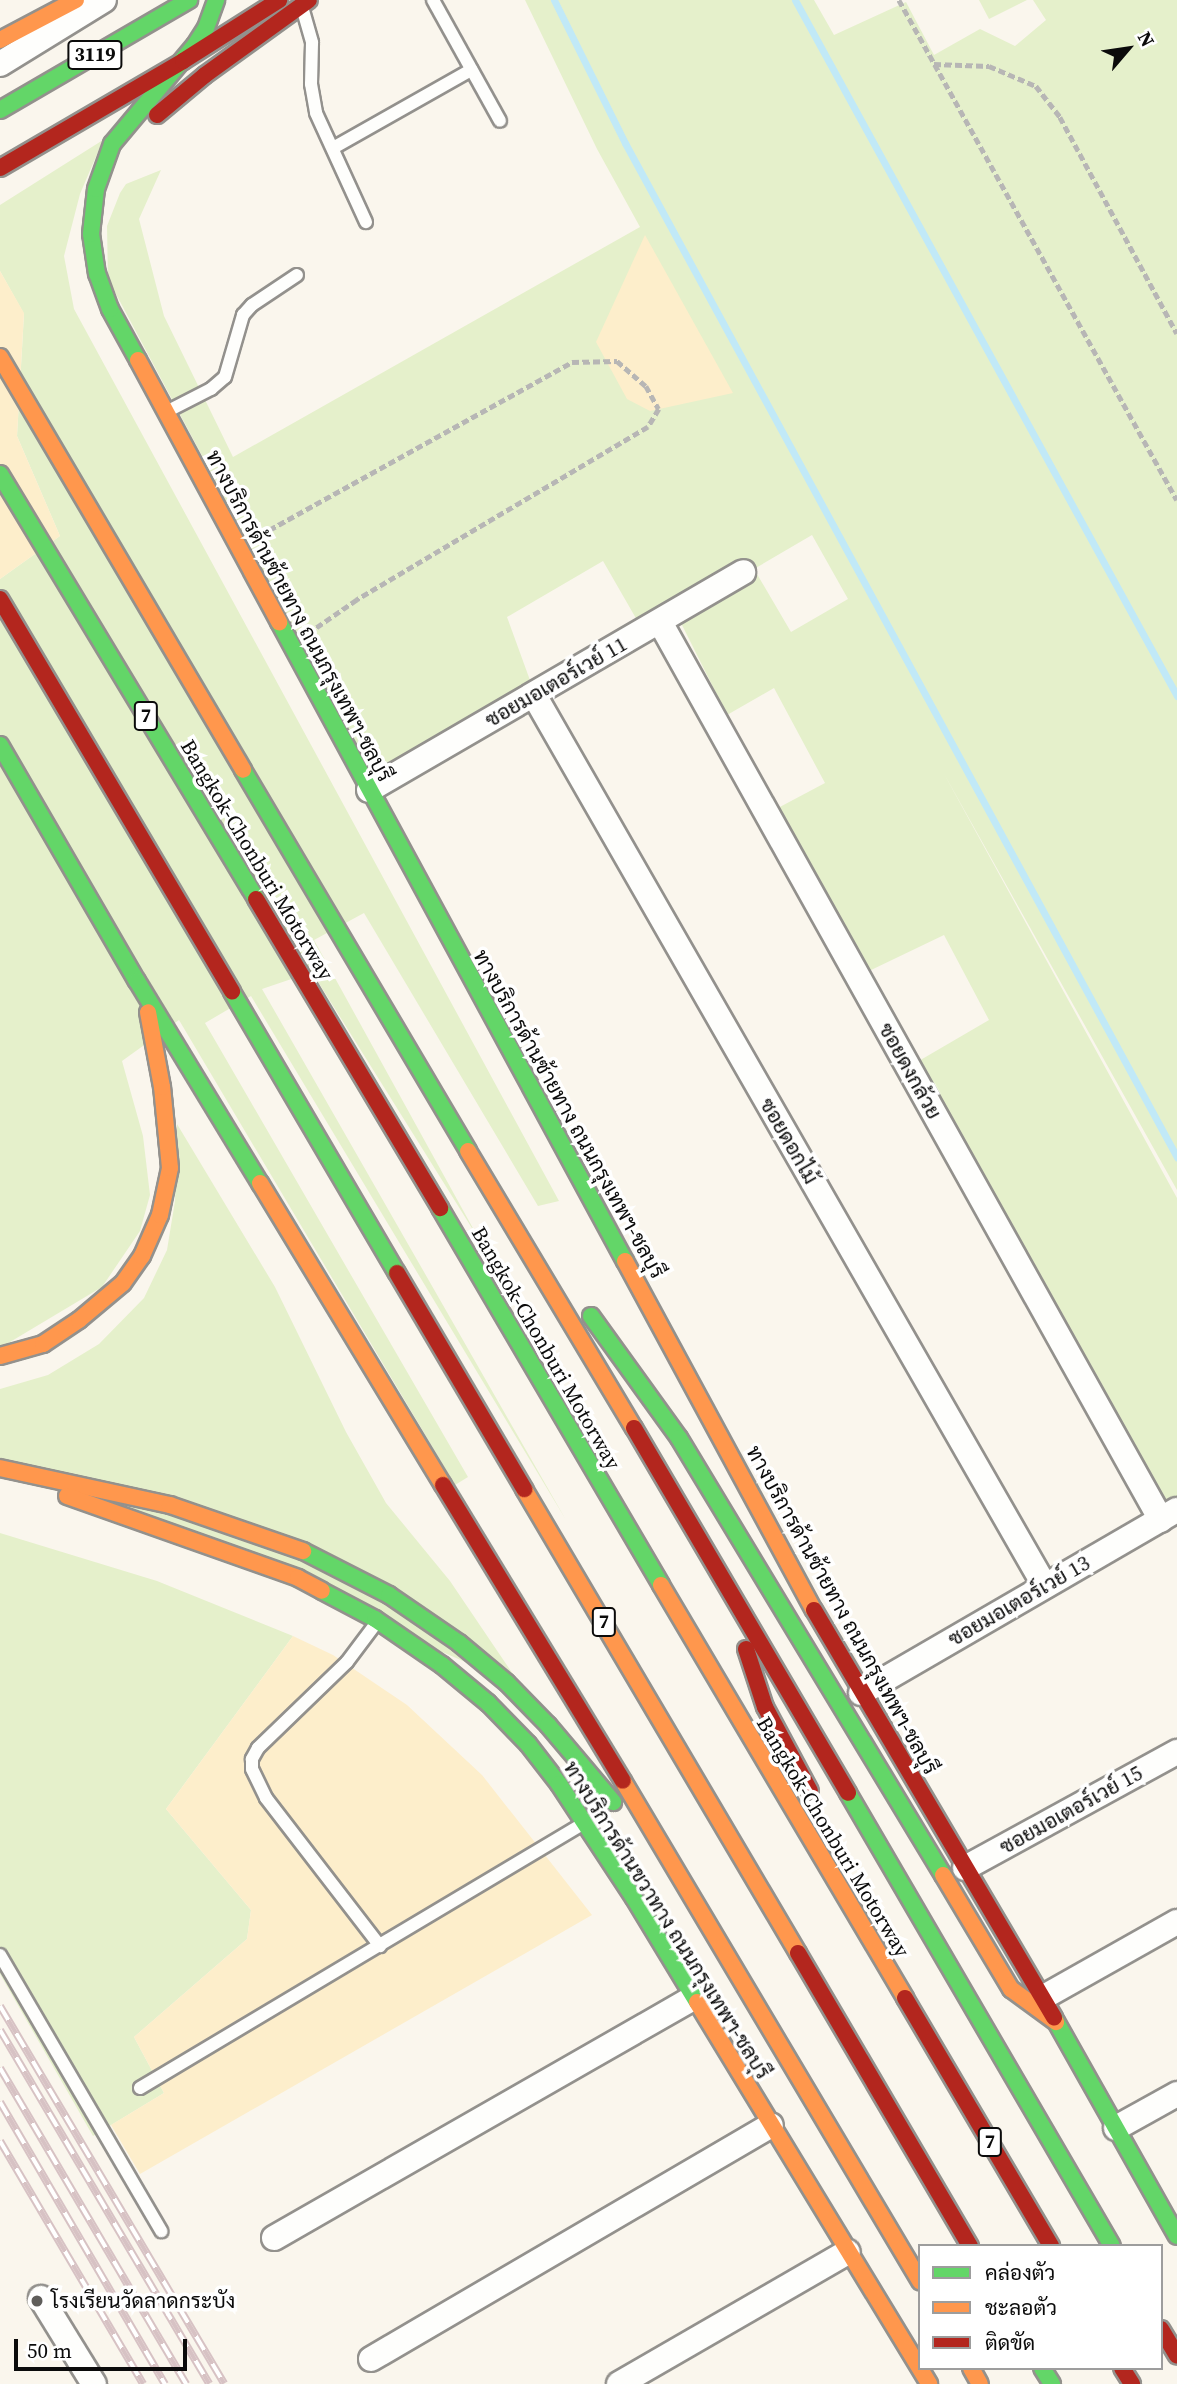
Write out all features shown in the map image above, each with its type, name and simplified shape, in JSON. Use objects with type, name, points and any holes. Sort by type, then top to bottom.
[{"type":"main road","name":"3119","points":[[0,40],[76,0]]},
{"type":"main road","name":"3119","points":[[0,110],[189,0]]},
{"type":"main road","name":"ทางบริการด้านซ้ายทาง ถนนกรุงเทพฯ-ชลบุรี","points":[[216,0],[206,28],[183,61],[112,144],[96,189],[91,234],[97,274],[110,309],[861,1693],[1056,2022],[1177,2236]]},
{"type":"main road","points":[[0,167],[183,61],[279,0]]},
{"type":"main road","points":[[96,189],[129,141],[153,118],[205,75],[305,3]]},
{"type":"main road","points":[[0,30],[20,10]]},
{"type":"main road","points":[[0,357],[470,1155],[719,1571],[1111,2244]]},
{"type":"main road","name":"Bangkok-Chonburi Motorway","points":[[0,474],[292,958],[1050,2244]]},
{"type":"main road","name":"7","points":[[0,599],[969,2244]]},
{"type":"main road","points":[[0,745],[142,988],[697,1903],[918,2278]]},
{"type":"main road","points":[[0,1356],[43,1344],[79,1320],[123,1283],[142,1256],[160,1215],[170,1168],[162,1087],[142,988]]},
{"type":"main road","points":[[470,1155],[566,1283]]},
{"type":"main road","points":[[582,1304],[679,1438],[1012,1989],[1056,2022]]},
{"type":"main road","points":[[0,1470],[170,1504],[309,1553],[389,1595],[459,1643],[507,1683],[548,1725],[697,1903]]},
{"type":"main road","name":"ทางบริการด้านขวาทาง ถนนกรุงเทพฯ-ชลบุรี","points":[[0,1470],[298,1578],[378,1620],[442,1665],[488,1703],[528,1744],[584,1823],[694,1997],[918,2370]]},
{"type":"main road","points":[[719,1571],[765,1707],[816,1801]]},
{"type":"main road","points":[[870,1909],[879,1934],[878,1956]]},
{"type":"main road","points":[[1163,2332],[1177,2356]]},
{"type":"street","points":[[0,64],[104,0]]},
{"type":"street","name":"ซอยมอเตอร์เวย์ 11","points":[[369,790],[743,572]]},
{"type":"street","name":"ซอยดงกล้วย","points":[[660,622],[1169,1515]]},
{"type":"street","name":"ซอยดอกไม้","points":[[534,695],[1045,1586]]},
{"type":"street","name":"ซอยมอเตอร์เวย์ 13","points":[[861,1693],[1169,1515]]},
{"type":"street","name":"ซอยมอเตอร์เวย์ 15","points":[[965,1868],[1177,1752]]},
{"type":"street","points":[[1042,1998],[1177,1922]]},
{"type":"street","points":[[274,2238],[694,1997]]},
{"type":"street","points":[[1116,2128],[1177,2094]]},
{"type":"street","points":[[371,2359],[771,2125]]},
{"type":"street","points":[[619,2384],[848,2252]]},
{"type":"street","points":[[41,2298],[94,2384]]},
{"type":"lane","points":[[433,0],[500,121]]},
{"type":"lane","points":[[305,3],[312,43],[311,84],[316,113],[366,222]]},
{"type":"lane","points":[[333,148],[471,70]]},
{"type":"lane","points":[[165,412],[211,389],[225,377],[243,315],[252,305],[297,275]]},
{"type":"lane","points":[[378,1620],[347,1662],[258,1748],[252,1759],[252,1769],[266,1798],[380,1946]]},
{"type":"lane","points":[[140,2088],[584,1823]]},
{"type":"lane","points":[[0,1955],[161,2231]]},
{"type":"path","points":[[899,0],[1177,500]]},
{"type":"path","points":[[934,64],[989,66],[1036,86],[1060,117],[1177,333]]},
{"type":"path","points":[[238,547],[572,362],[617,361],[646,386],[659,409],[648,427],[357,600],[291,646]]},
{"type":"green space","points":[[525,0],[814,0],[834,35],[906,2],[934,55],[980,29],[1015,46],[1046,20],[1033,0],[1177,0],[1177,1190],[943,772],[1177,1198],[1177,1498],[1165,1505],[917,1062],[989,1020],[944,935],[869,971],[776,809],[825,783],[774,688],[727,715],[677,615],[645,634],[603,561],[507,617],[539,705],[375,781],[108,279],[107,226],[120,193],[126,184],[161,170],[139,219],[164,316],[233,457],[640,227],[597,149]],"holes":[[[812,535],[848,599],[791,632],[754,569]]]},
{"type":"green space","points":[[979,0],[1027,0],[989,19]]},
{"type":"green space","points":[[103,140],[80,194],[64,256],[74,309],[559,1201],[538,1206],[364,913],[314,940],[480,1241],[312,972],[262,989],[566,1520],[251,996],[205,1023],[468,1477],[455,1485],[179,1020],[122,1061],[143,1136],[150,1195],[140,1231],[102,1287],[0,1348],[0,579],[60,536],[17,436],[24,314],[0,271],[0,205]]},
{"type":"green space","points":[[177,1124],[275,1287],[346,1432],[386,1503],[450,1581],[521,1686],[0,1461],[0,1389],[48,1375],[99,1344],[144,1298],[167,1250],[175,1201]]},
{"type":"green space","points":[[0,1533],[157,1581],[293,1636],[166,1809],[251,1910],[247,1939],[134,2037],[164,2093],[93,2136],[0,1974]]},
{"type":"sand","points":[[645,235],[733,393],[650,411],[627,399],[596,342]]},
{"type":"sand","points":[[0,271],[24,313],[17,436],[60,536],[0,579]]},
{"type":"sand","points":[[293,1636],[333,1655],[407,1705],[482,1775],[592,1915],[140,2174],[111,2125],[164,2093],[134,2037],[247,1939],[251,1910],[166,1809]]},
{"type":"waterway","points":[[554,0],[625,143],[1177,1157]]},
{"type":"waterway","points":[[795,0],[1177,696]]},
{"type":"railway","points":[[0,2006],[224,2384]]},
{"type":"railway","points":[[0,2030],[209,2384]]},
{"type":"railway","points":[[0,2068],[186,2384]]},
{"type":"railway","points":[[0,2102],[165,2384]]},
{"type":"railway","points":[[0,2141],[143,2384]]},
{"type":"traffic: fast","points":[[0,110],[189,0]]},
{"type":"traffic: fast","points":[[138,360],[110,309],[97,274],[91,234],[96,189],[112,144],[195,45],[206,28],[216,0]]},
{"type":"traffic: fast","points":[[0,474],[256,899]]},
{"type":"traffic: fast","points":[[279,622],[625,1261]]},
{"type":"traffic: fast","points":[[0,745],[137,981],[260,1183]]},
{"type":"traffic: fast","points":[[243,770],[468,1151]]},
{"type":"traffic: fast","points":[[232,992],[397,1273]]},
{"type":"traffic: fast","points":[[440,1208],[661,1585]]},
{"type":"traffic: fast","points":[[591,1316],[679,1438],[943,1875]]},
{"type":"traffic: fast","points":[[303,1551],[389,1595],[459,1643],[507,1683],[548,1725],[613,1802]]},
{"type":"traffic: fast","points":[[322,1591],[375,1619],[442,1665],[488,1703],[528,1744],[559,1784],[634,1898],[697,2002]]},
{"type":"traffic: fast","points":[[848,1793],[1111,2244]]},
{"type":"traffic: fast","points":[[1054,2018],[1177,2236]]},
{"type":"traffic: fast","points":[[1043,2370],[1052,2384]]},
{"type":"traffic: slow","points":[[0,40],[76,0]]},
{"type":"traffic: slow","points":[[0,357],[243,770]]},
{"type":"traffic: slow","points":[[138,360],[279,622]]},
{"type":"traffic: slow","points":[[0,1356],[43,1344],[79,1320],[123,1283],[142,1256],[160,1215],[170,1168],[162,1087],[148,1012]]},
{"type":"traffic: slow","points":[[468,1151],[634,1428]]},
{"type":"traffic: slow","points":[[260,1183],[443,1485]]},
{"type":"traffic: slow","points":[[625,1261],[814,1610]]},
{"type":"traffic: slow","points":[[0,1468],[170,1505],[303,1551]]},
{"type":"traffic: slow","points":[[524,1489],[798,1953]]},
{"type":"traffic: slow","points":[[67,1496],[298,1578],[322,1591]]},
{"type":"traffic: slow","points":[[661,1585],[905,1998]]},
{"type":"traffic: slow","points":[[623,1781],[918,2278]]},
{"type":"traffic: slow","points":[[943,1875],[1011,1989],[1056,2022]]},
{"type":"traffic: slow","points":[[697,2002],[918,2366]]},
{"type":"traffic: slow","points":[[920,2370],[929,2384]]},
{"type":"traffic: slow","points":[[972,2370],[980,2384]]},
{"type":"traffic: jam","points":[[0,168],[183,61],[279,0]]},
{"type":"traffic: jam","points":[[157,115],[205,75],[309,0]]},
{"type":"traffic: jam","points":[[0,599],[232,992]]},
{"type":"traffic: jam","points":[[256,899],[440,1208]]},
{"type":"traffic: jam","points":[[397,1273],[524,1489]]},
{"type":"traffic: jam","points":[[634,1428],[848,1793]]},
{"type":"traffic: jam","points":[[443,1485],[623,1781]]},
{"type":"traffic: jam","points":[[814,1610],[1054,2018]]},
{"type":"traffic: jam","points":[[746,1649],[765,1707],[810,1791]]},
{"type":"traffic: jam","points":[[798,1953],[969,2244]]},
{"type":"traffic: jam","points":[[905,1998],[1050,2244]]},
{"type":"traffic: jam","points":[[1163,2332],[1177,2356]]},
{"type":"traffic: jam","points":[[1123,2370],[1132,2384]]},
{"type":"place","name":"โรงเรียนวัดลาดกระบัง","points":[[37,2301]]}]
